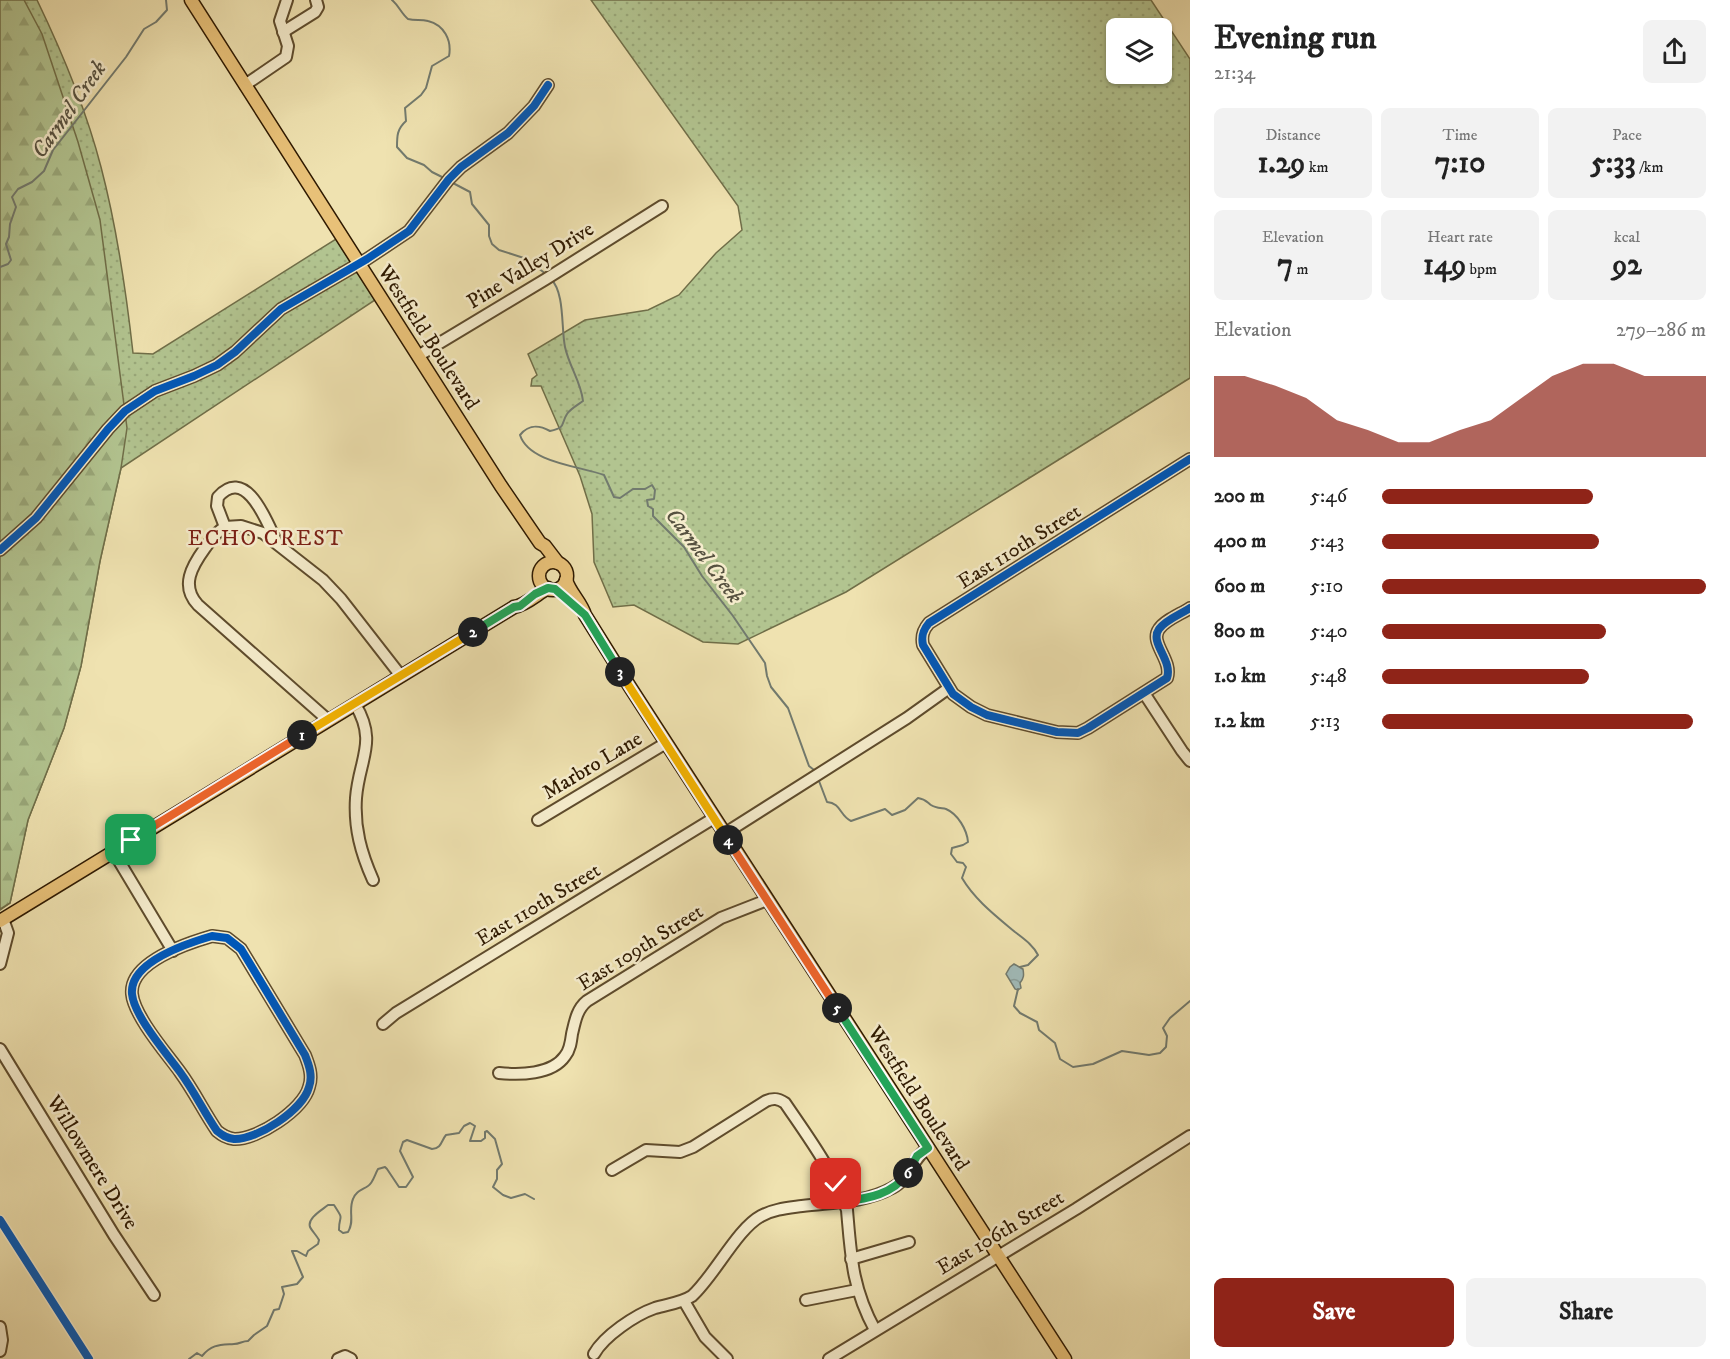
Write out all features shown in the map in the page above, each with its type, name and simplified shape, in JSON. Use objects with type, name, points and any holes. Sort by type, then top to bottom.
[{"type":"main road","name":"Westfield Boulevard","points":[[191,0],[418,356],[540,543],[558,563]]},
{"type":"main road","points":[[540,543],[542,556],[540,573],[543,585],[551,589]]},
{"type":"main road","points":[[2,920],[514,607],[530,590],[548,563],[558,563],[566,570],[566,580],[561,587],[535,594],[520,606],[514,607]]},
{"type":"main road","name":"Westfield Boulevard","points":[[566,580],[585,615],[724,834],[1065,1359]]},
{"type":"main road","name":"Westfield Boulevard","points":[[551,589],[585,615]]},
{"type":"street","points":[[245,85],[286,57],[288,46],[280,21],[286,0]]},
{"type":"street","points":[[283,32],[315,12],[318,7],[316,0]]},
{"type":"street","points":[[0,550],[36,518],[125,411],[155,391],[217,365],[235,352],[281,309],[409,231],[447,181],[461,167],[508,134],[534,106],[548,85]]},
{"type":"street","name":"Pine Valley Drive","points":[[418,356],[662,206]]},
{"type":"street","name":"East 110th Street","points":[[949,688],[923,645],[924,630],[929,623],[1190,459]]},
{"type":"street","points":[[225,527],[217,506],[218,497],[231,488],[240,488],[248,492],[255,500],[277,543]]},
{"type":"street","points":[[328,720],[198,605],[191,596],[188,581],[196,562],[216,533],[225,527],[241,526],[255,530],[277,543],[333,589],[401,676]]},
{"type":"street","points":[[724,834],[889,730],[949,688],[961,700],[987,715],[1066,734],[1078,733],[1167,678],[1169,666],[1157,642],[1156,632],[1190,608]]},
{"type":"street","points":[[1144,693],[1190,761]]},
{"type":"street","points":[[355,704],[365,722],[367,734],[367,747],[357,794],[356,829],[361,851],[373,880]]},
{"type":"street","name":"Marbro Lane","points":[[538,820],[666,743]]},
{"type":"street","name":"East 110th Street","points":[[383,1024],[405,1007],[714,818]]},
{"type":"street","points":[[112,852],[173,951]]},
{"type":"street","name":"East 109th Street","points":[[499,1073],[536,1072],[560,1062],[568,1050],[579,1009],[587,1000],[722,918],[767,900]]},
{"type":"street","points":[[0,964],[8,933],[2,920]]},
{"type":"street","points":[[212,936],[233,941],[244,954],[305,1055],[310,1072],[306,1095],[292,1111],[255,1134],[236,1139],[224,1137],[216,1131],[187,1080],[136,1007],[132,993],[137,974],[173,951],[212,936]]},
{"type":"street","name":"Willowmere Drive","points":[[0,1049],[114,1236],[154,1295]]},
{"type":"street","points":[[612,1170],[646,1150],[680,1152],[693,1147],[766,1101],[776,1099],[785,1103],[818,1151],[844,1201],[857,1290],[875,1330]]},
{"type":"street","name":"East 106th Street","points":[[829,1359],[1076,1209],[1190,1136]]},
{"type":"street","points":[[594,1354],[603,1341],[644,1313],[684,1301],[696,1292],[744,1232],[759,1217],[784,1208],[867,1198],[898,1185],[909,1172],[917,1156],[928,1148]]},
{"type":"street","points":[[851,1259],[909,1242]]},
{"type":"street","points":[[806,1300],[857,1290]]},
{"type":"street","points":[[684,1301],[701,1332],[718,1356]]},
{"type":"street","points":[[0,1327],[2,1340],[0,1351]]},
{"type":"street","points":[[338,1359],[345,1356],[351,1359]]},
{"type":"green space","points":[[0,0],[37,0],[81,103],[95,145],[112,213],[133,353],[153,354],[336,239],[375,300],[121,468],[100,561],[81,666],[64,728],[28,820],[10,903],[0,910]]},
{"type":"green space","points":[[0,0],[24,0],[42,34],[78,142],[100,220],[127,428],[81,666],[64,728],[28,820],[10,903],[0,909]]},
{"type":"green space","points":[[591,0],[1151,0],[1163,18],[1106,18],[1106,84],[1172,84],[1172,32],[1190,59],[1190,378],[846,592],[738,644],[703,642],[634,605],[613,607],[594,562],[592,514],[580,476],[541,386],[531,386],[532,379],[537,375],[528,354],[585,320],[648,310],[679,295],[716,253],[742,230],[738,206]]},
{"type":"water","points":[[1014,964],[1023,969],[1021,988],[1018,990],[1006,974]]},
{"type":"waterway","name":"Carmel Creek","points":[[0,267],[11,260],[6,244],[16,207],[12,197],[18,189],[32,182],[44,171],[53,150],[126,57],[144,29],[156,22],[167,10],[166,0]]},
{"type":"waterway","name":"Carmel Creek","points":[[392,0],[408,19],[434,23],[448,39],[449,56],[432,66],[426,88],[405,108],[406,121],[397,136],[397,147],[407,158],[424,165],[446,179]]},
{"type":"waterway","name":"Carmel Creek","points":[[451,182],[470,192],[472,204],[489,225],[492,244],[499,250],[527,259],[547,275]]},
{"type":"waterway","name":"Carmel Creek","points":[[551,279],[559,293],[565,347],[583,401],[568,412],[559,428],[550,431],[534,427],[520,435],[525,444],[544,458],[604,475],[614,497],[620,498],[633,489],[645,489],[652,485],[655,490],[654,499],[647,500],[648,506],[653,509],[653,516],[684,547],[702,576],[765,663],[771,687],[788,708],[809,766],[814,770]]},
{"type":"waterway","name":"Carmel Creek","points":[[819,781],[827,802],[838,807],[851,821],[885,809],[892,815],[905,810],[918,798],[934,807],[946,809],[958,818],[968,842],[952,848],[951,854],[957,862],[963,863],[966,867],[962,878],[979,901],[1028,942],[1038,955],[1028,965],[1020,967]]},
{"type":"waterway","name":"Carmel Creek","points":[[1018,989],[1014,1006],[1020,1013],[1037,1022],[1039,1030],[1055,1043],[1060,1059],[1073,1067],[1093,1064],[1122,1051],[1149,1055],[1160,1053],[1166,1047],[1167,1036],[1163,1028],[1170,1018],[1190,1001]]},
{"type":"waterway","points":[[189,1359],[197,1353],[202,1356],[216,1346],[248,1341],[267,1326],[274,1310],[279,1309],[284,1294],[282,1287],[297,1284],[303,1277],[292,1251],[306,1256],[308,1251],[318,1244],[319,1240],[310,1224],[319,1212],[328,1205],[334,1205],[340,1216],[339,1230],[343,1233],[348,1232],[354,1196],[370,1185],[378,1169],[385,1167],[399,1187],[406,1187],[413,1177],[400,1151],[403,1142],[407,1140],[432,1149],[440,1146],[446,1135],[459,1133],[464,1126],[470,1123],[475,1126],[470,1141],[481,1141],[485,1138],[487,1131],[495,1139],[502,1164],[497,1170],[497,1179],[493,1187],[511,1198],[525,1194],[534,1199]]},
{"type":"cycle path","points":[[0,550],[36,518],[125,411],[155,391],[217,365],[235,352],[281,309],[367,259],[409,231],[449,179],[461,167],[508,133],[534,106],[548,85]]},
{"type":"cycle path","points":[[1190,459],[929,623],[923,633],[922,642],[953,694],[971,707],[987,715],[1057,732],[1078,733],[1167,678],[1167,665],[1157,640],[1157,634],[1165,623],[1190,608]]},
{"type":"cycle path","points":[[212,936],[227,938],[241,949],[305,1055],[310,1071],[309,1087],[298,1105],[278,1122],[255,1135],[244,1138],[229,1138],[217,1131],[185,1079],[145,1024],[132,994],[134,983],[140,972],[150,963],[175,949],[212,936]]},
{"type":"cycle path","points":[[0,1220],[89,1359]]},
{"type":"district","name":"ECHO CREST","points":[[266,537]]},
{"type":"route","points":[[131,840],[514,607],[520,606],[535,594],[548,588],[555,589],[585,615],[928,1148],[919,1153],[909,1172],[898,1185],[880,1194],[859,1200],[844,1201],[836,1184]]}]
